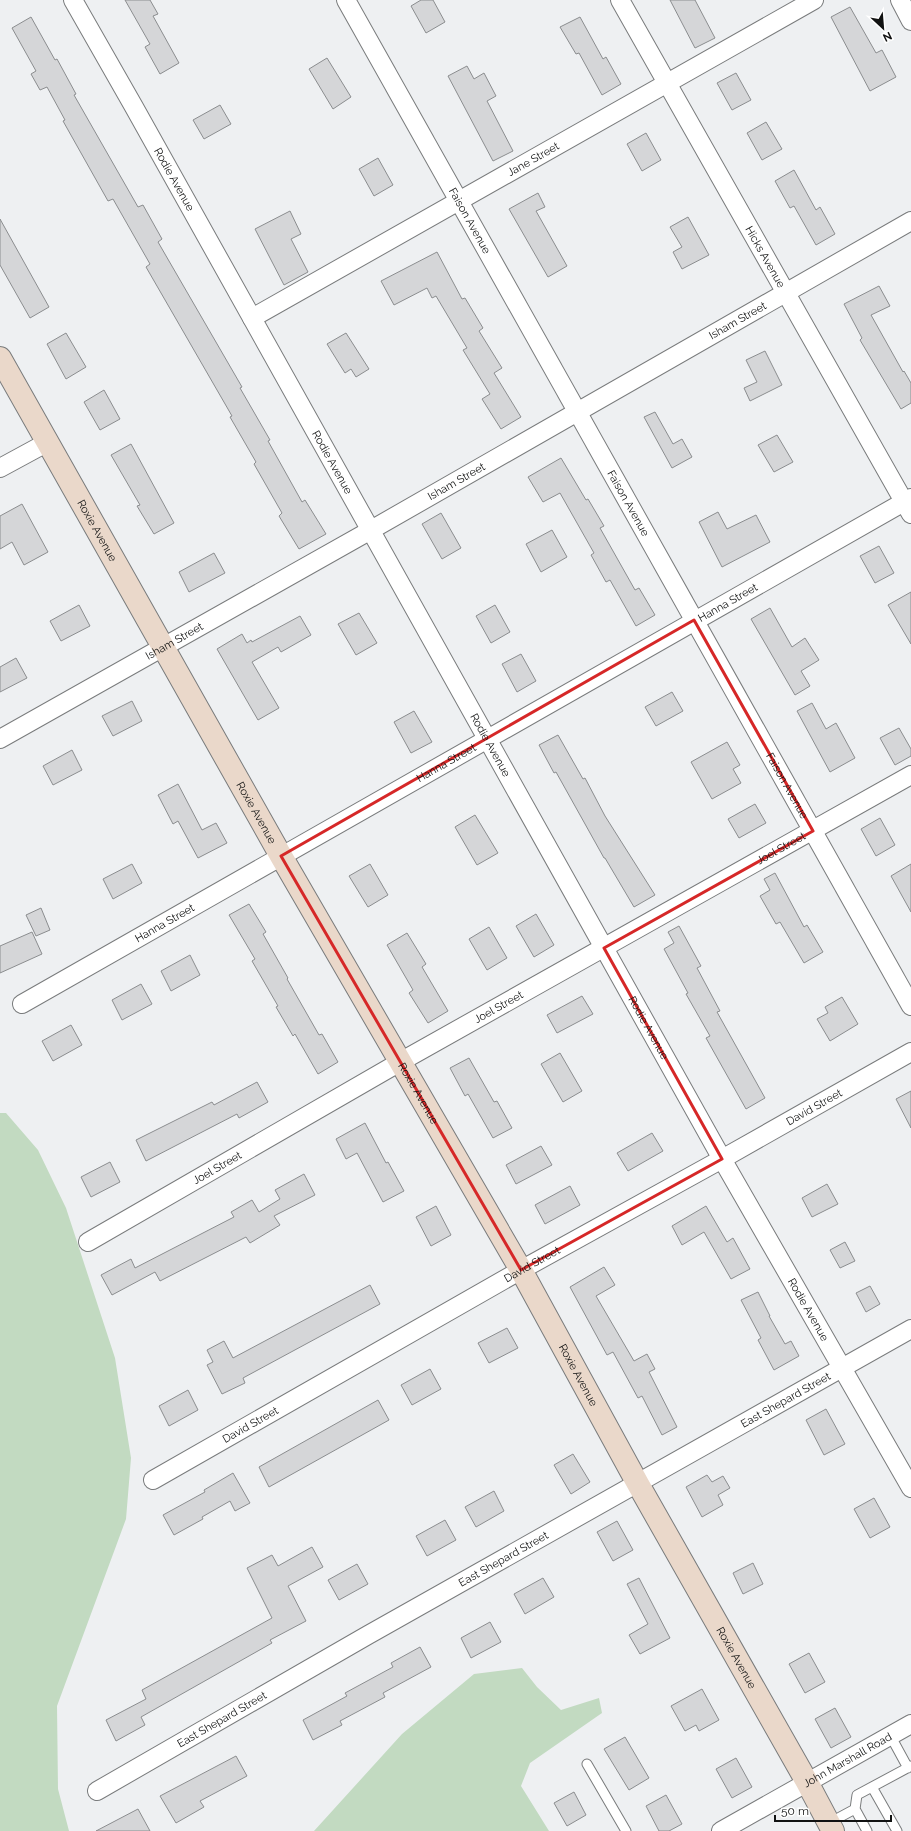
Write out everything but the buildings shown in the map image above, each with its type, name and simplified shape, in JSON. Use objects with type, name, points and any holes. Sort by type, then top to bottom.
[{"type":"street","name":"Rodie Avenue","points":[[73,0],[722,1159],[911,1488]]},
{"type":"street","name":"Faison Avenue","points":[[346,0],[911,1006]]},
{"type":"street","name":"Hicks Avenue","points":[[620,0],[909,505]]},
{"type":"street","name":"Jane Street","points":[[252,318],[668,84],[814,0]]},
{"type":"street","points":[[900,0],[911,20]]},
{"type":"street","name":"Isham Street","points":[[0,739],[577,413],[911,221]]},
{"type":"street","name":"Roxie Avenue","points":[[0,358],[281,856],[521,1270],[638,1484],[831,1827]]},
{"type":"street","points":[[0,468],[48,442]]},
{"type":"street","name":"Hanna Street","points":[[22,1004],[694,620],[909,505]]},
{"type":"street","name":"Joel Street","points":[[88,1242],[400,1062],[911,775]]},
{"type":"street","name":"David Street","points":[[153,1480],[521,1270],[911,1052]]},
{"type":"street","name":"East Shepard Street","points":[[97,1791],[368,1635],[911,1329]]},
{"type":"street","name":"John Marshall Road","points":[[721,1831],[911,1724]]},
{"type":"lane","points":[[867,1831],[855,1809],[856,1795],[909,1767],[890,1735]]},
{"type":"lane","points":[[588,1764],[626,1831]]},
{"type":"lane","points":[[872,1787],[897,1831]]},
{"type":"lane","points":[[831,1827],[855,1809]]},
{"type":"highlighted area","points":[[694,620],[813,831],[604,948],[722,1159],[521,1270],[281,856]]},
{"type":"green space","points":[[0,1113],[6,1113],[38,1150],[66,1208],[115,1358],[131,1458],[126,1519],[57,1706],[58,1789],[69,1831],[0,1831]]},
{"type":"green space","points":[[522,1668],[537,1687],[561,1710],[599,1698],[602,1713],[530,1763],[521,1786],[549,1831],[314,1831],[402,1734],[474,1674]]}]
